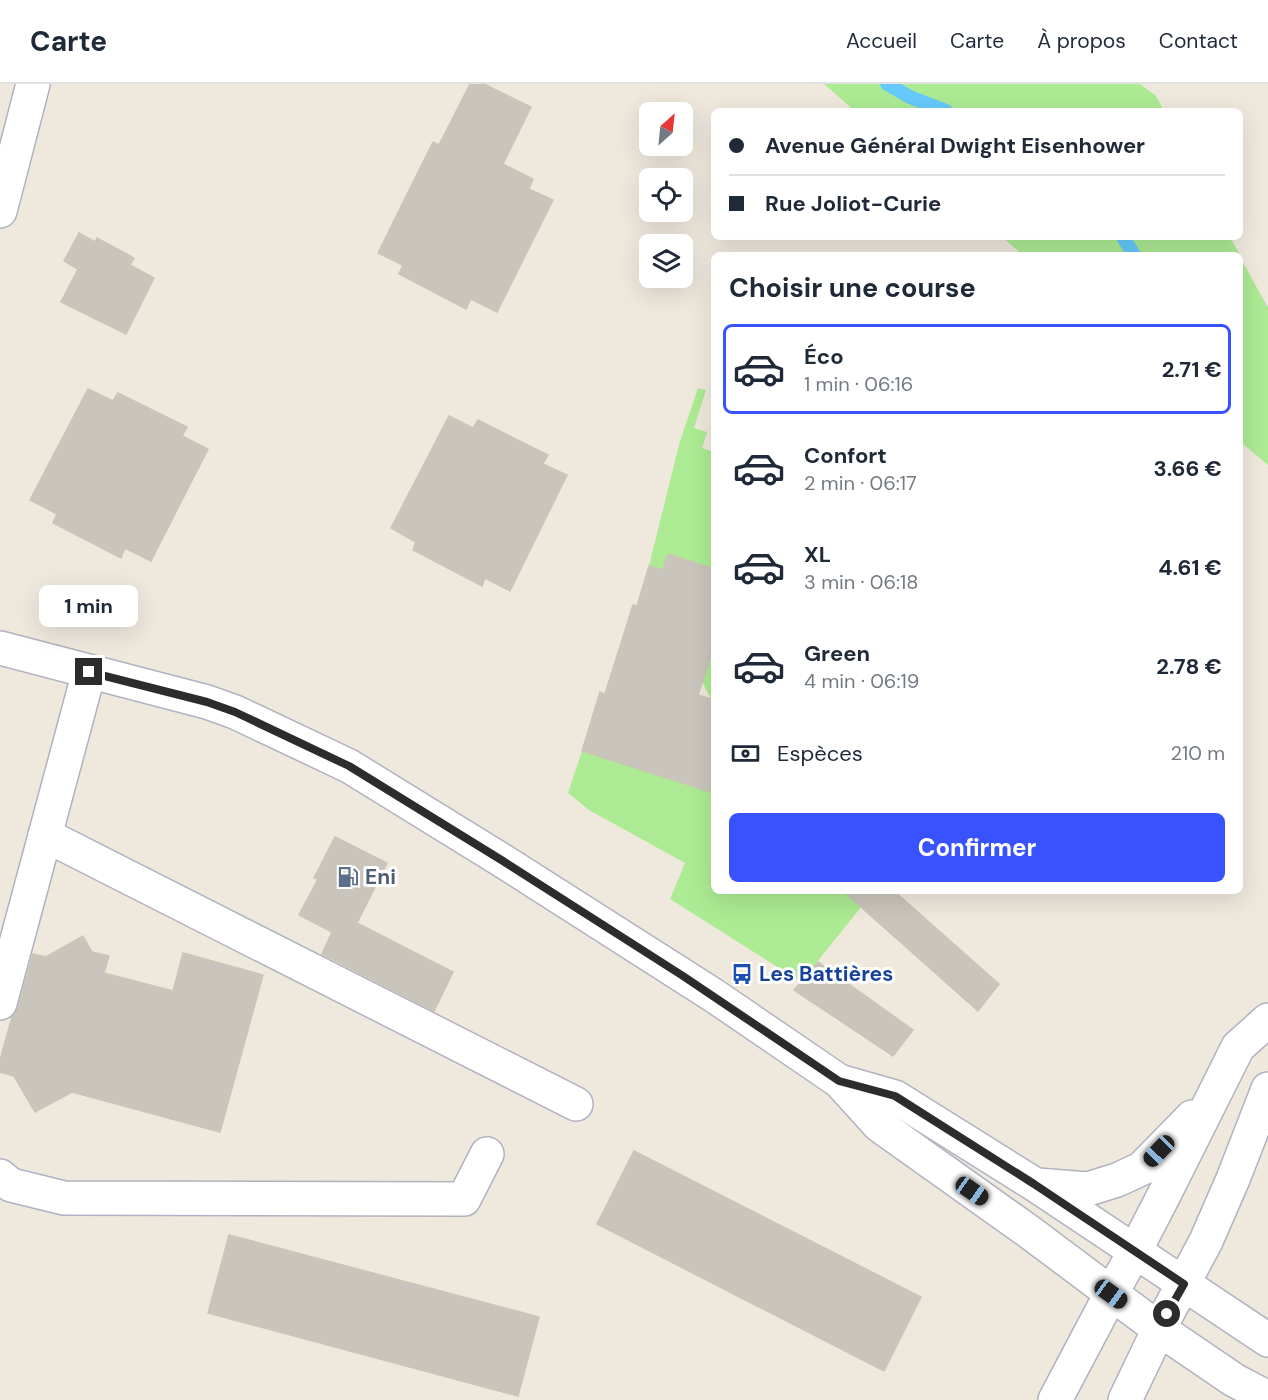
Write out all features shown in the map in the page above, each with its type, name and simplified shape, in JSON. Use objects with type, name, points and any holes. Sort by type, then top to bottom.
[{"type":"main road","points":[[0,211],[33,84]]},
{"type":"main road","points":[[0,648],[207,702],[235,712],[349,766],[683,976],[839,1081],[879,1125],[1028,1231],[1159,1329],[1234,1380],[1268,1398]]},
{"type":"main road","points":[[0,1003],[89,672]]},
{"type":"main road","points":[[45,835],[576,1104]]},
{"type":"main road","points":[[1055,1400],[1135,1251],[1238,1047],[1268,1020]]},
{"type":"main road","points":[[839,1081],[895,1096],[1034,1184],[1268,1340]]},
{"type":"main road","points":[[1125,1400],[1159,1329],[1206,1241],[1268,1089]]},
{"type":"main road","points":[[1034,1184],[1088,1189],[1117,1180],[1146,1167],[1145,1165],[1214,1094]]},
{"type":"main road","points":[[0,1176],[11,1185],[64,1198],[464,1199],[487,1154]]},
{"type":"green space","points":[[824,84],[1140,84],[1156,96],[1162,108],[852,108]]},
{"type":"green space","points":[[1006,240],[1232,240],[1238,252],[1020,252]]},
{"type":"green space","points":[[1243,262],[1268,306],[1268,465],[1243,444]]},
{"type":"green space","points":[[698,388],[706,390],[694,428],[707,432],[702,448],[711,451],[711,568],[668,555],[663,570],[649,566],[680,441]]},
{"type":"green space","points":[[711,655],[711,699],[698,674],[707,666]]},
{"type":"green space","points":[[582,751],[711,792],[711,894],[872,894],[801,982],[670,899],[685,863],[589,810],[568,793]]},
{"type":"building","points":[[470,84],[484,84],[531,107],[503,164],[533,179],[529,189],[553,200],[497,312],[471,299],[466,309],[399,274],[403,265],[378,253],[433,142],[439,145]]},
{"type":"building","points":[[79,233],[95,242],[97,238],[134,258],[130,265],[154,278],[126,334],[61,302],[78,269],[64,261]]},
{"type":"building","points":[[88,389],[113,401],[118,393],[187,427],[182,436],[208,449],[151,561],[125,548],[121,558],[53,523],[57,514],[30,500]]},
{"type":"building","points":[[449,416],[473,428],[478,420],[548,455],[543,464],[567,475],[510,591],[485,578],[482,586],[413,550],[416,542],[391,528]]},
{"type":"building","points":[[668,554],[711,568],[711,655],[698,695],[711,699],[711,792],[582,751],[600,692],[605,694],[633,605],[637,606],[649,566],[663,570]]},
{"type":"building","points":[[335,837],[387,863],[357,923],[453,972],[434,1011],[322,954],[332,932],[299,915],[318,879],[314,878]]},
{"type":"building","points":[[846,894],[897,894],[999,984],[978,1011]]},
{"type":"building","points":[[83,936],[92,952],[109,956],[104,973],[173,991],[183,953],[263,975],[220,1132],[72,1092],[35,1112],[14,1076],[0,1072],[0,1060],[12,1017],[18,1008],[33,954],[46,957]]},
{"type":"building","points":[[818,962],[913,1030],[893,1056],[794,990]]},
{"type":"building","points":[[634,1151],[921,1297],[884,1371],[597,1224]]},
{"type":"building","points":[[229,1235],[539,1317],[518,1396],[208,1313]]},
{"type":"waterway","points":[[887,84],[910,97],[938,108]]},
{"type":"waterway","points":[[1125,240],[1132,252]]},
{"type":"place","name":"Eni","points":[[348,877]]},
{"type":"place","name":"Les Battières","points":[[742,974]]},
{"type":"route","points":[[89,672],[207,702],[235,712],[349,766],[683,976],[839,1081],[895,1096],[1034,1184],[1184,1284],[1167,1314]]}]
